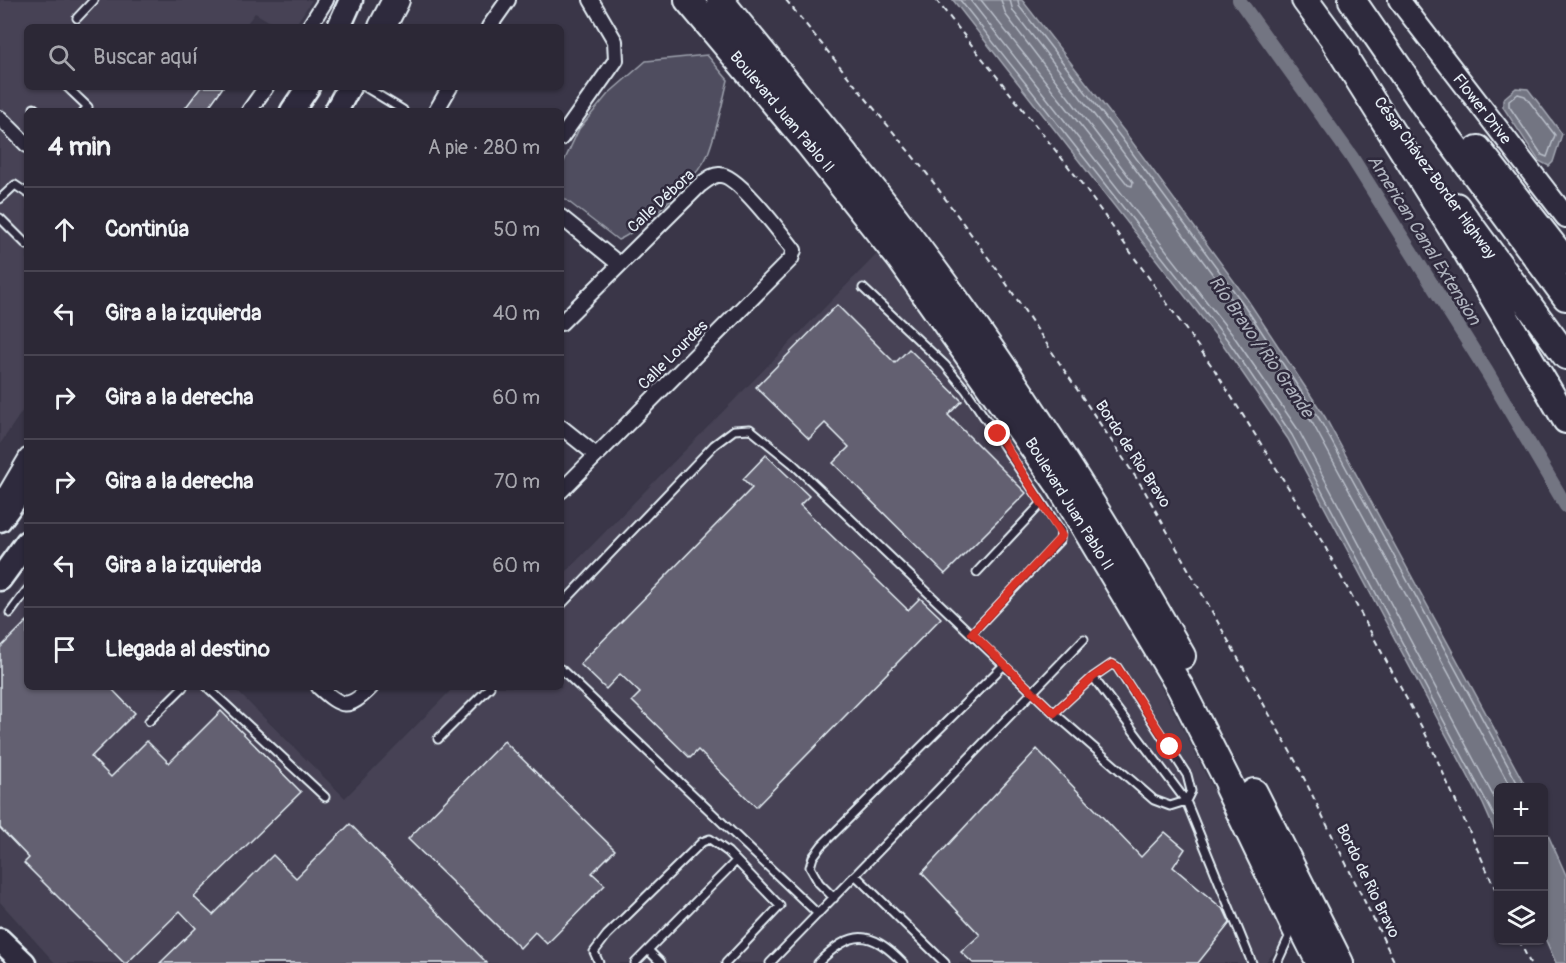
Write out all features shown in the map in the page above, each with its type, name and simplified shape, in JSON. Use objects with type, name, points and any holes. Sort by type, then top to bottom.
[{"type":"highway","points":[[384,24],[396,0]]},
{"type":"highway","name":"Boulevard Juan Pablo II","points":[[688,0],[857,203],[988,379],[1060,486],[1180,687],[1320,963]]},
{"type":"highway","name":"Boulevard Juan Pablo II","points":[[720,0],[900,224],[1075,475],[1119,545],[1187,666],[1293,867],[1340,963]]},
{"type":"highway","name":"César Chávez Border Highway","points":[[1305,0],[1566,356]]},
{"type":"highway","name":"César Chávez Border Highway","points":[[1352,0],[1429,112],[1566,297]]},
{"type":"highway","points":[[1335,42],[1468,254],[1566,420]]},
{"type":"highway","points":[[1382,42],[1456,121],[1566,262]]},
{"type":"main road","points":[[340,24],[351,0]]},
{"type":"main road","points":[[375,24],[382,0]]},
{"type":"main road","points":[[294,108],[306,90]]},
{"type":"main road","points":[[338,108],[347,90]]},
{"type":"main road","points":[[0,518],[24,487]]},
{"type":"main road","points":[[0,579],[24,546]]},
{"type":"main road","points":[[0,940],[24,963]]},
{"type":"street","points":[[311,24],[326,0]]},
{"type":"street","points":[[491,24],[508,0]]},
{"type":"street","points":[[564,134],[616,60],[615,41],[591,0]]},
{"type":"street","name":"Flower Drive","points":[[1399,0],[1566,217]]},
{"type":"street","points":[[251,108],[264,90]]},
{"type":"street","points":[[438,108],[448,90]]},
{"type":"street","points":[[0,118],[24,142]]},
{"type":"street","name":"Calle Débora","points":[[564,320],[700,185],[716,175],[722,174],[737,183],[785,240]]},
{"type":"street","points":[[564,219],[619,264]]},
{"type":"street","name":"Calle Lourdes","points":[[564,488],[791,259],[794,250],[785,240]]},
{"type":"street","points":[[564,429],[596,455]]},
{"type":"street","points":[[0,502],[24,461]]},
{"type":"street","points":[[323,690],[339,702],[348,704],[357,701],[368,690]]},
{"type":"lane","points":[[77,18],[94,0]]},
{"type":"lane","points":[[70,90],[87,108]]},
{"type":"lane","points":[[370,90],[400,108]]},
{"type":"lane","points":[[0,199],[15,185],[24,191]]},
{"type":"lane","points":[[0,218],[24,242]]},
{"type":"lane","points":[[863,288],[945,365],[966,390],[1061,531],[1060,540],[972,633]]},
{"type":"lane","points":[[564,602],[714,445],[724,436],[742,429],[750,429],[792,463],[972,633],[1032,693],[1054,713],[1154,800],[1170,806],[1186,801],[1191,791],[1187,775],[1117,667],[1112,664],[1107,666],[1054,713]]},
{"type":"lane","points":[[976,572],[1041,504]]},
{"type":"lane","points":[[10,613],[24,594]]},
{"type":"lane","points":[[770,963],[1084,639]]},
{"type":"lane","points":[[834,898],[819,883],[810,867],[813,857],[822,845],[1004,665]]},
{"type":"lane","points":[[564,672],[819,914]]},
{"type":"lane","points":[[1093,677],[1186,801],[1252,963]]},
{"type":"lane","points":[[149,721],[180,690]]},
{"type":"lane","points":[[210,690],[325,797]]},
{"type":"lane","points":[[438,739],[487,690]]},
{"type":"lane","points":[[1214,753],[1218,789],[1289,937],[1277,963]]},
{"type":"lane","points":[[599,963],[594,952],[598,945],[706,840],[715,841],[777,901],[780,908],[726,963]]},
{"type":"lane","points":[[635,963],[736,861]]},
{"type":"lane","points":[[855,875],[945,963]]},
{"type":"lane","points":[[818,963],[846,940],[864,937],[886,945],[903,963]]},
{"type":"lane","points":[[648,950],[661,963]]},
{"type":"path","name":"Bordo de Rio Bravo","points":[[786,0],[934,184],[1000,274],[1143,488],[1296,762],[1395,963]]},
{"type":"path","points":[[936,0],[1080,180],[1214,369],[1323,543],[1426,735],[1496,891]]},
{"type":"path","points":[[1522,945],[1530,963]]},
{"type":"shaded area","points":[[0,0],[312,0],[296,24],[274,24],[255,13],[246,24],[24,24],[24,90],[198,90],[184,108],[24,108],[24,408],[0,444]]},
{"type":"shaded area","points":[[707,55],[728,80],[715,133],[705,160],[699,169],[666,204],[639,227],[618,240],[564,198],[564,162],[579,129],[608,94],[646,61]]},
{"type":"shaded area","points":[[880,251],[1019,455],[1122,613],[1182,727],[1287,938],[1265,963],[55,963],[0,902],[0,616],[24,581],[24,690],[236,690],[345,798],[451,690],[564,690],[564,574]]},
{"type":"water","name":"Río Bravo / Rio Grande","points":[[953,0],[1022,0],[1127,135],[1247,299],[1325,417],[1524,783],[1494,783],[1494,829],[1483,804],[1288,439],[1224,346]]},
{"type":"water","points":[[1516,88],[1528,89],[1562,134],[1553,162],[1549,166],[1539,161],[1503,107],[1503,99]]},
{"type":"water","points":[[1548,835],[1566,875],[1566,963],[1556,963],[1548,945]]},
{"type":"building","points":[[199,90],[221,90],[208,108],[185,108]]},
{"type":"building","points":[[837,305],[895,363],[909,349],[962,401],[948,415],[1026,493],[945,574],[833,463],[849,447],[825,423],[809,439],[756,387]]},
{"type":"building","points":[[766,455],[809,496],[800,505],[908,610],[920,598],[941,618],[756,807],[698,750],[690,758],[632,701],[640,693],[620,674],[606,689],[580,664],[752,488],[743,479]]},
{"type":"building","points":[[24,624],[24,690],[113,690],[135,713],[91,757],[111,777],[147,741],[169,763],[221,711],[301,792],[194,897],[213,915],[273,855],[296,878],[350,824],[487,963],[160,963],[196,928],[180,911],[127,963],[124,963],[24,863],[29,858],[0,828],[0,648]]},
{"type":"building","points":[[504,741],[615,850],[592,873],[605,885],[547,944],[535,932],[520,948],[408,839]]},
{"type":"building","points":[[1037,749],[1141,857],[1165,832],[1185,849],[1173,867],[1224,910],[1230,923],[1198,963],[973,963],[961,952],[980,935],[922,873]]},
{"type":"waterway","name":"American Canal Extension","points":[[1239,0],[1351,156],[1487,372],[1566,506]]},
{"type":"route","points":[[998,434],[1041,504],[1061,531],[1062,536],[972,633],[1054,713],[1093,677],[1112,664],[1117,667],[1170,747]]}]
